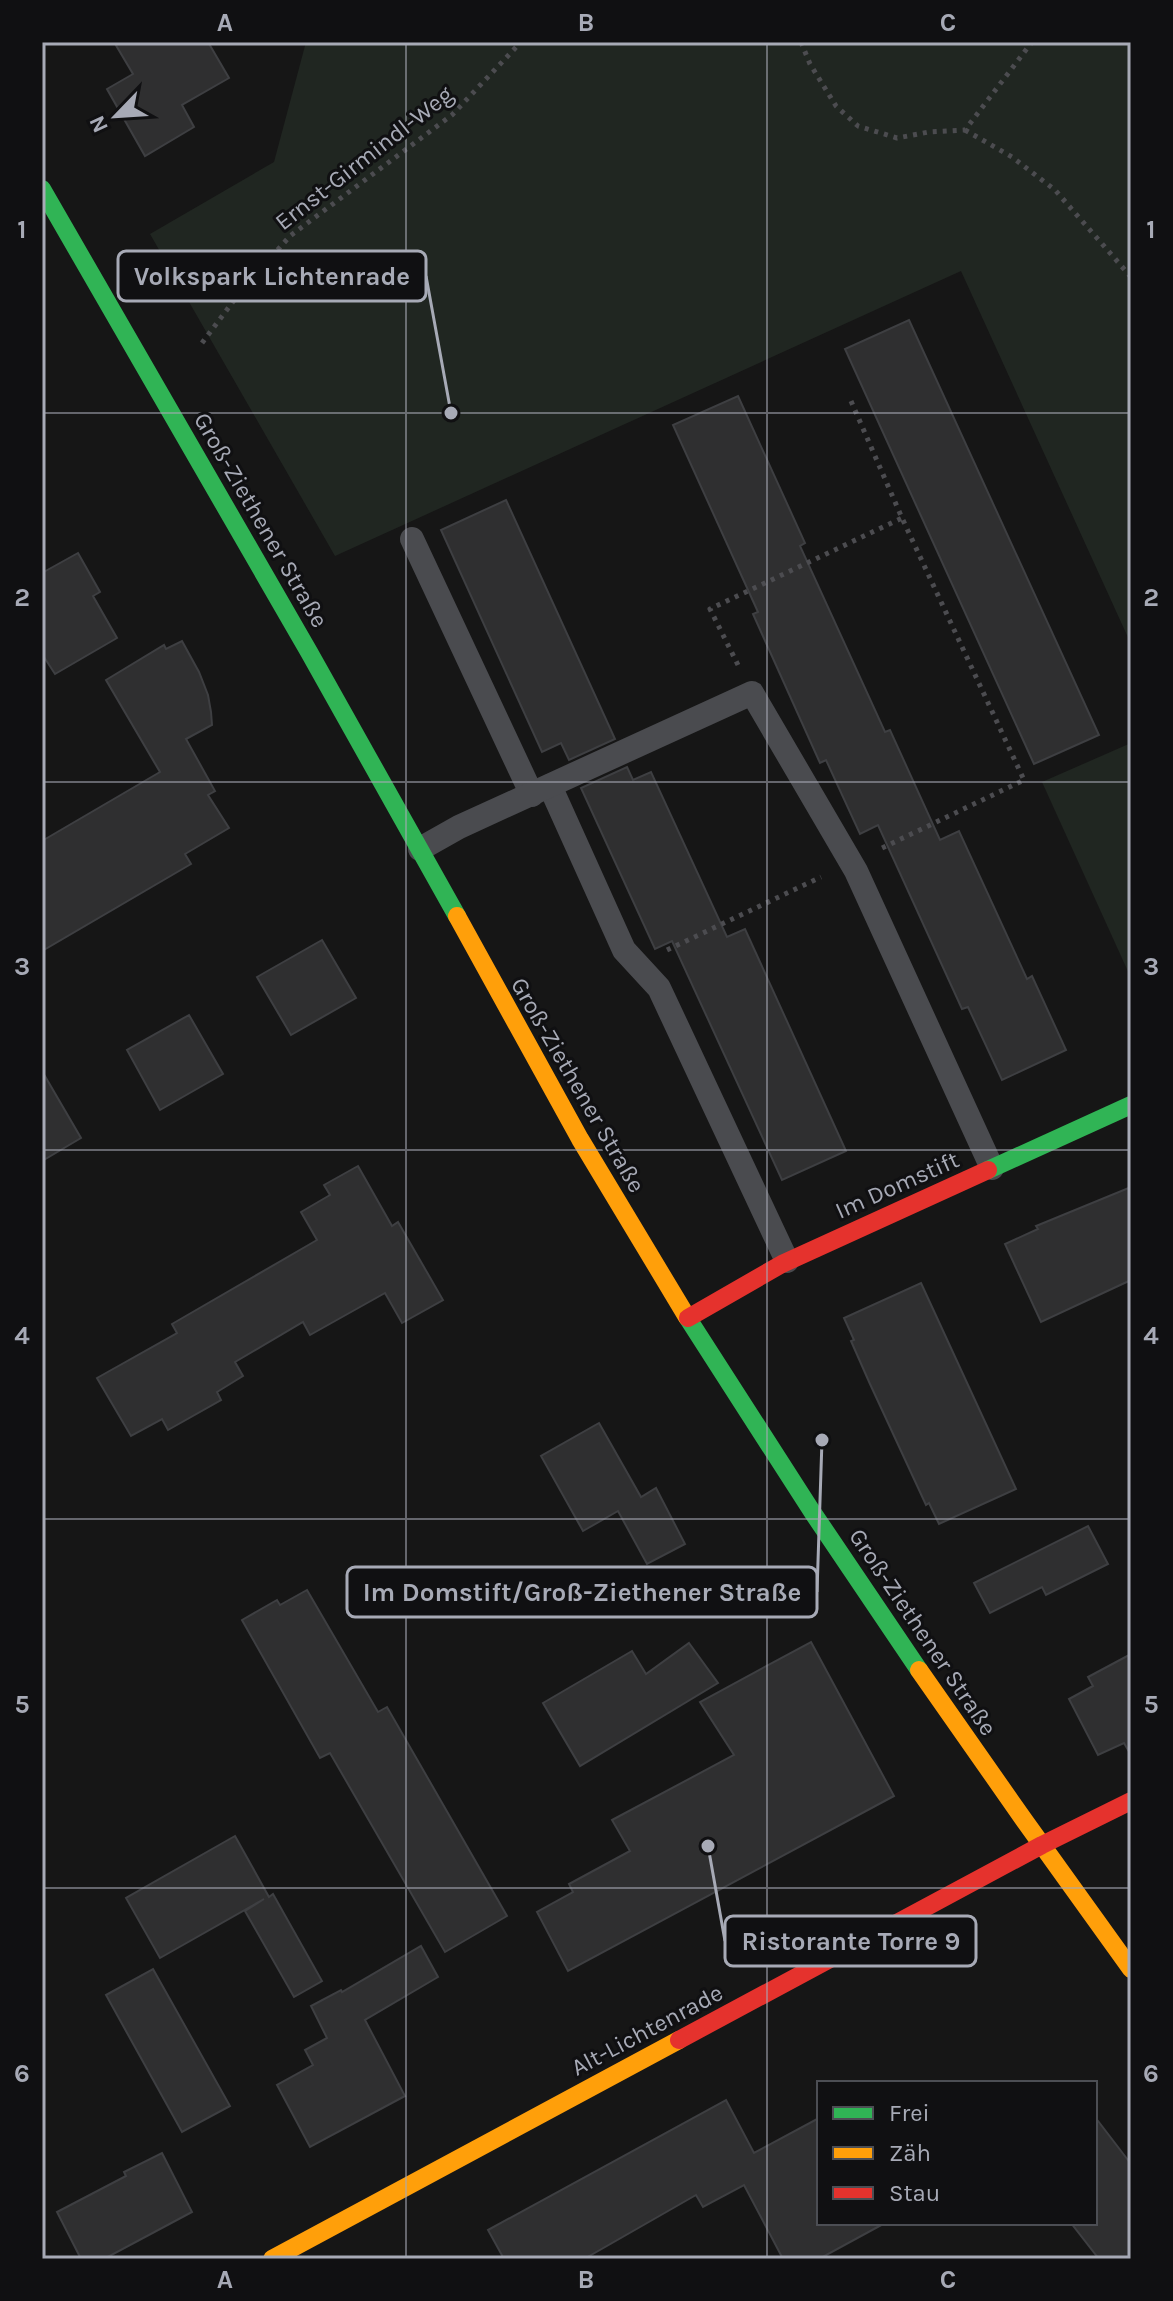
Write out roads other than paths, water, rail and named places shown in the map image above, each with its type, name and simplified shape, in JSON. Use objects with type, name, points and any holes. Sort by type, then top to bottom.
[{"type":"street","name":"Groß-Ziethener Straße","points":[[42,189],[236,523],[574,1130],[643,1246],[857,1578],[974,1750],[1131,1969]]},
{"type":"street","name":"Im Domstift","points":[[688,1318],[787,1261],[1131,1105]]},
{"type":"street","name":"Alt-Lichtenrade","points":[[272,2259],[1042,1845],[1131,1801]]},
{"type":"lane","points":[[412,539],[624,950],[659,988],[787,1261]]},
{"type":"lane","points":[[420,849],[459,827],[752,693],[851,863],[992,1168]]},
{"type":"place","name":"Volkspark Lichtenrade","points":[[451,413]]},
{"type":"place","name":"Im Domstift/Groß-Ziethener Straße","points":[[822,1440]]},
{"type":"place","name":"Ristorante Torre 9","points":[[708,1846]]}]
